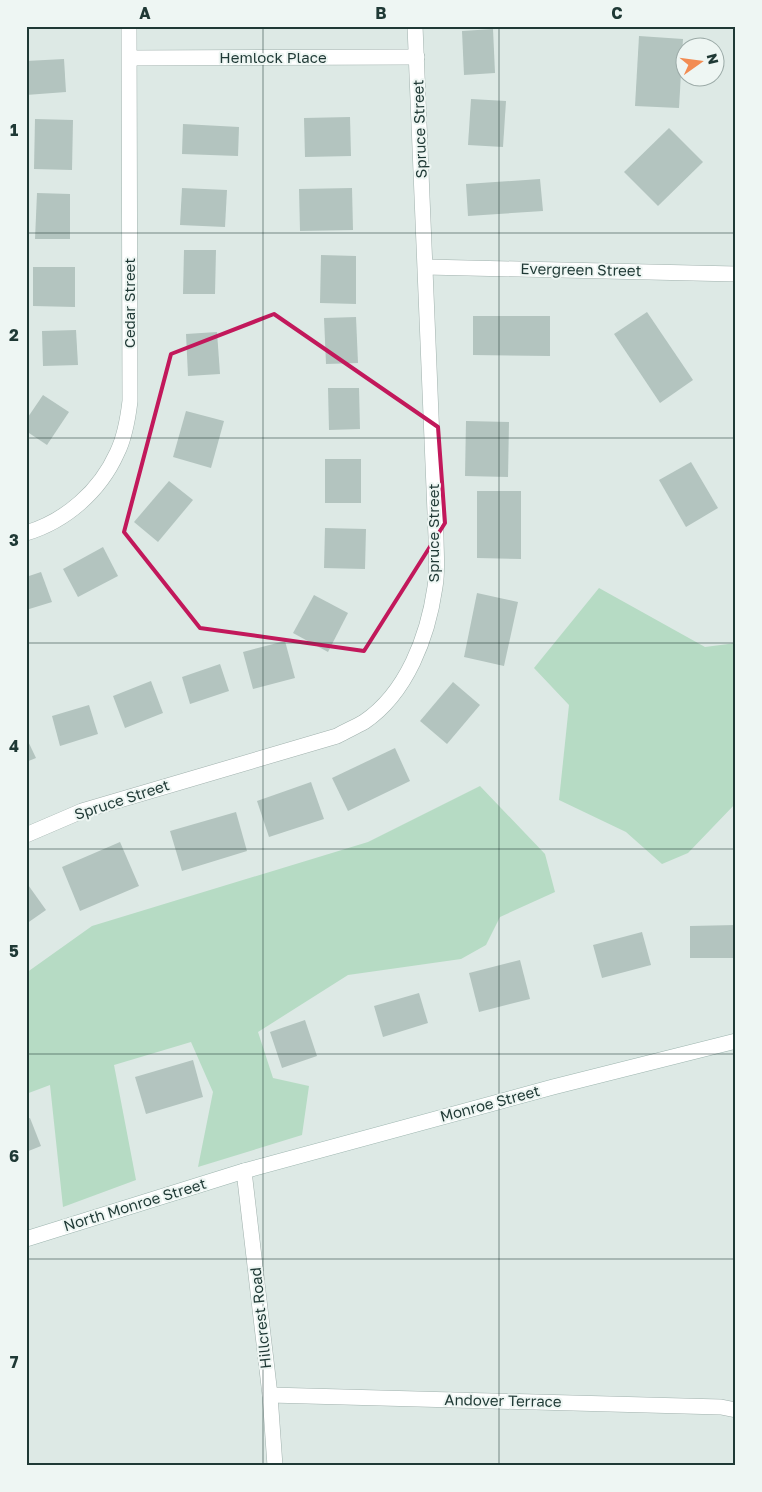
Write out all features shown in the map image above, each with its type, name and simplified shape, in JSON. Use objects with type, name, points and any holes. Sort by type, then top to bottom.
[{"type":"street","name":"Cedar Street","points":[[26,533],[55,521],[80,503],[101,480],[109,467],[117,453],[126,426],[130,401],[129,26]]},
{"type":"street","name":"Spruce Street","points":[[26,835],[82,811],[337,736],[364,721],[382,706],[406,676],[428,622],[436,585],[436,537],[426,267],[415,26]]},
{"type":"street","name":"Hemlock Place","points":[[130,58],[417,57]]},
{"type":"street","name":"Evergreen Street","points":[[426,267],[736,274]]},
{"type":"street","name":"Monroe Street","points":[[244,1171],[553,1087],[736,1041]]},
{"type":"street","name":"North Monroe Street","points":[[26,1239],[244,1171]]},
{"type":"street","name":"Hillcrest Road","points":[[244,1171],[270,1395],[275,1466]]},
{"type":"street","name":"Andover Terrace","points":[[270,1395],[721,1407],[736,1410]]},
{"type":"highlighted area","points":[[274,314],[438,427],[445,523],[364,651],[200,628],[124,532],[171,354]]},
{"type":"green space","points":[[599,588],[705,647],[736,643],[736,803],[688,853],[662,864],[626,832],[559,800],[569,705],[534,668]]},
{"type":"green space","points":[[480,786],[545,854],[555,892],[500,917],[486,945],[461,959],[348,975],[258,1032],[273,1078],[309,1086],[302,1135],[198,1167],[213,1092],[191,1042],[114,1065],[136,1180],[63,1207],[50,1085],[26,1094],[26,973],[92,926],[368,842]]},
{"type":"building","points":[[493,29],[495,73],[464,75],[462,31]]},
{"type":"building","points":[[639,36],[674,38],[674,88],[680,88],[679,108],[635,106]]},
{"type":"building","points":[[64,59],[66,92],[26,95],[26,61]]},
{"type":"building","points":[[471,99],[506,101],[503,147],[468,145]]},
{"type":"building","points":[[350,117],[351,156],[305,157],[304,118]]},
{"type":"building","points":[[35,119],[73,120],[72,170],[34,169]]},
{"type":"building","points":[[183,124],[239,127],[238,156],[182,154]]},
{"type":"building","points":[[669,128],[703,162],[658,206],[624,172]]},
{"type":"building","points":[[540,179],[543,211],[468,216],[466,184]]},
{"type":"building","points":[[182,188],[227,190],[225,227],[180,225]]},
{"type":"building","points":[[352,188],[353,230],[300,231],[299,189]]},
{"type":"building","points":[[37,193],[70,194],[70,239],[35,239]]},
{"type":"building","points":[[184,250],[216,250],[215,294],[183,294]]},
{"type":"building","points":[[321,255],[356,256],[356,304],[320,303]]},
{"type":"building","points":[[33,267],[75,267],[75,307],[33,306]]},
{"type":"building","points":[[647,312],[693,380],[660,403],[614,334]]},
{"type":"building","points":[[473,316],[550,316],[550,356],[473,355]]},
{"type":"building","points":[[356,317],[358,363],[326,364],[324,318]]},
{"type":"building","points":[[76,330],[78,365],[43,366],[42,331]]},
{"type":"building","points":[[217,332],[220,374],[188,376],[186,334]]},
{"type":"building","points":[[328,388],[359,388],[360,429],[329,430]]},
{"type":"building","points":[[43,395],[69,412],[47,445],[26,431],[26,420]]},
{"type":"building","points":[[186,411],[224,421],[211,468],[173,457]]},
{"type":"building","points":[[466,421],[509,422],[508,477],[465,476]]},
{"type":"building","points":[[325,459],[361,459],[361,503],[325,503]]},
{"type":"building","points":[[691,462],[718,508],[686,527],[659,480]]},
{"type":"building","points":[[169,481],[193,500],[158,542],[134,522]]},
{"type":"building","points":[[477,491],[521,491],[521,559],[477,558]]},
{"type":"building","points":[[325,528],[366,529],[365,569],[324,568]]},
{"type":"building","points":[[103,547],[118,576],[78,597],[63,569]]},
{"type":"building","points":[[41,572],[52,602],[26,610],[26,577]]},
{"type":"building","points":[[477,593],[518,602],[504,666],[464,657]]},
{"type":"building","points":[[314,595],[348,613],[328,652],[293,633]]},
{"type":"building","points":[[285,641],[295,678],[253,689],[243,652]]},
{"type":"building","points":[[220,664],[229,691],[190,704],[182,677]]},
{"type":"building","points":[[151,681],[163,713],[125,728],[113,696]]},
{"type":"building","points":[[453,682],[480,705],[447,744],[420,721]]},
{"type":"building","points":[[89,705],[98,734],[60,746],[52,716]]},
{"type":"building","points":[[26,737],[36,758],[26,762]]},
{"type":"building","points":[[395,748],[410,781],[348,811],[332,778]]},
{"type":"building","points":[[311,782],[324,819],[269,837],[257,801]]},
{"type":"building","points":[[236,812],[247,851],[182,871],[170,831]]},
{"type":"building","points":[[120,842],[139,886],[80,911],[62,867]]},
{"type":"building","points":[[26,882],[46,910],[26,924]]},
{"type":"building","points":[[736,925],[736,958],[690,958],[690,926]]},
{"type":"building","points":[[642,932],[651,965],[602,978],[593,945]]},
{"type":"building","points":[[520,960],[530,999],[479,1012],[469,973]]},
{"type":"building","points":[[419,993],[428,1023],[383,1037],[374,1006]]},
{"type":"building","points":[[305,1020],[317,1056],[282,1068],[270,1032]]},
{"type":"building","points":[[193,1060],[203,1097],[146,1114],[135,1077]]},
{"type":"building","points":[[30,1118],[41,1146],[26,1152],[26,1119]]}]
